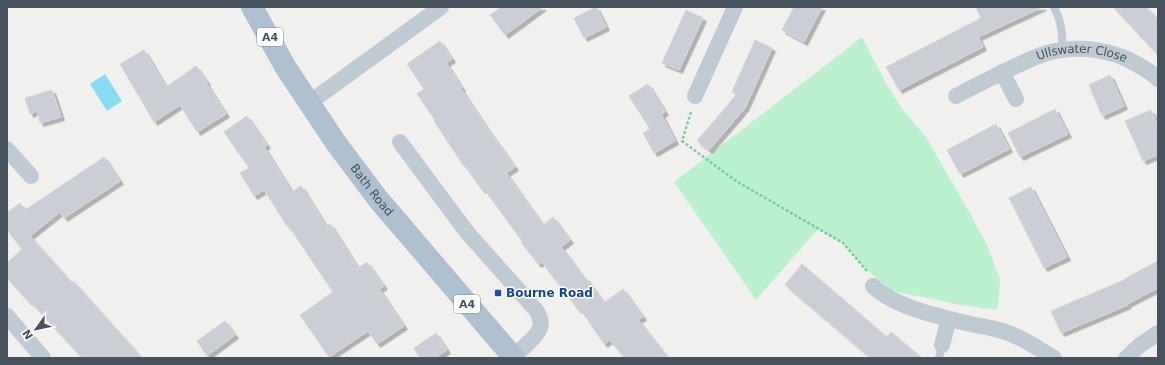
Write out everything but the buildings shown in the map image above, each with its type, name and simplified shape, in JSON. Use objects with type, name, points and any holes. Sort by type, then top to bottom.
[{"type":"main road","name":"Bath Road","points":[[252,7],[286,68],[336,143],[378,199],[513,358]]},
{"type":"street","points":[[309,103],[441,7]]},
{"type":"street","points":[[695,96],[735,7]]},
{"type":"street","name":"Ullswater Close","points":[[956,96],[1002,72],[1046,53],[1063,50],[1087,48],[1118,55],[1137,64],[1158,79]]},
{"type":"street","points":[[1002,72],[1016,99]]},
{"type":"street","name":"Bath Road","points":[[400,142],[466,231],[540,316],[541,324],[538,334],[513,358]]},
{"type":"street","points":[[7,149],[31,176]]},
{"type":"street","points":[[873,286],[879,292],[910,307],[949,319],[1008,333],[1026,341],[1054,358]]},
{"type":"street","points":[[7,316],[43,358]]},
{"type":"street","points":[[940,352],[949,319]]},
{"type":"street","points":[[1126,358],[1140,345],[1158,333]]},
{"type":"lane","points":[[1054,7],[1062,28],[1063,50]]},
{"type":"path","points":[[695,96],[682,141],[736,181],[843,243],[866,269],[873,286]]},
{"type":"green space","points":[[862,37],[887,85],[901,107],[926,137],[988,247],[1000,279],[997,310],[961,305],[892,291],[866,269],[843,243],[818,229],[756,300],[674,182]]},
{"type":"water","points":[[105,74],[122,101],[107,111],[90,84]]},
{"type":"place","name":"Bourne Road","points":[[498,293]]}]
